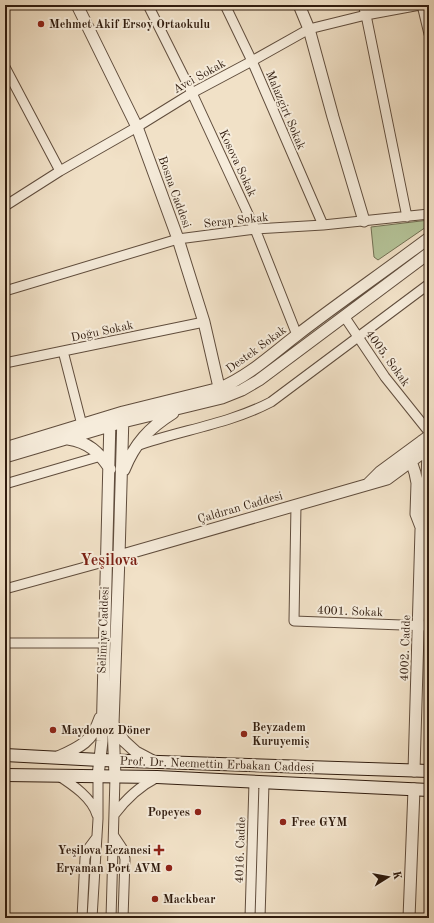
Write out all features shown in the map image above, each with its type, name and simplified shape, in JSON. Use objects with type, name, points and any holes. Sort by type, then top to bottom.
[{"type":"main road","name":"Prof. Dr. Necmettin Erbakan Caddesi","points":[[5,755],[153,762],[429,771]]},
{"type":"main road","name":"Prof. Dr. Necmettin Erbakan Caddesi","points":[[5,775],[157,777],[429,790]]},
{"type":"street","name":"Bosna Caddesi","points":[[76,5],[137,127],[178,239],[204,322],[221,393]]},
{"type":"street","name":"Kosova Sokak","points":[[148,5],[192,92],[255,229],[297,335]]},
{"type":"street","name":"Malazgirt Sokak","points":[[225,5],[252,61],[323,225]]},
{"type":"street","points":[[299,5],[309,29],[364,221]]},
{"type":"street","points":[[363,5],[407,217]]},
{"type":"street","name":"Avci Sokak","points":[[5,206],[60,171],[137,127],[192,92],[309,29],[366,15],[421,5]]},
{"type":"street","points":[[421,5],[429,34]]},
{"type":"street","points":[[5,67],[60,171]]},
{"type":"street","name":"Serap Sokak","points":[[5,292],[178,239],[255,229],[323,225],[429,214]]},
{"type":"street","name":"Destek Sokak","points":[[123,417],[181,408],[221,393],[429,238]]},
{"type":"street","name":"Destek Sokak","points":[[5,457],[67,439],[123,417],[221,393],[242,390],[259,380],[429,253]]},
{"type":"street","points":[[136,446],[152,440],[233,418],[260,408],[271,402],[429,284]]},
{"type":"street","name":"4005. Sokak","points":[[344,316],[427,441]]},
{"type":"street","name":"Doğu Sokak","points":[[5,363],[204,322]]},
{"type":"street","points":[[63,352],[82,425]]},
{"type":"street","points":[[122,474],[136,446],[155,426],[181,408]]},
{"type":"street","name":"Selimiye Caddesi","points":[[115,777],[113,724],[120,556],[123,417]]},
{"type":"street","name":"Destek Sokak","points":[[5,448],[82,425],[110,421]]},
{"type":"street","name":"Selimiye Caddesi","points":[[98,776],[102,741],[103,712],[110,421]]},
{"type":"street","points":[[67,439],[83,442],[89,446],[101,456],[110,469]]},
{"type":"street","points":[[408,457],[427,441]]},
{"type":"street","name":"4002. Cadde","points":[[421,527],[426,514],[427,441]]},
{"type":"street","points":[[5,484],[101,456]]},
{"type":"street","name":"4002. Cadde","points":[[408,457],[417,483],[416,514],[421,527],[424,626],[414,771]]},
{"type":"street","name":"Çaldıran Caddesi","points":[[120,556],[296,504],[367,484],[387,480],[408,457]]},
{"type":"street","name":"4001. Sokak","points":[[296,504],[294,621],[424,626]]},
{"type":"street","points":[[5,590],[107,561]]},
{"type":"street","points":[[5,643],[105,643]]},
{"type":"street","points":[[58,757],[80,747],[90,739],[103,712]]},
{"type":"street","points":[[113,724],[124,741],[136,752],[153,762]]},
{"type":"street","points":[[59,776],[72,785],[90,802],[98,819]]},
{"type":"street","points":[[92,918],[98,819],[98,776]]},
{"type":"street","points":[[112,918],[115,777]]},
{"type":"street","points":[[114,815],[136,790],[145,783],[157,777]]},
{"type":"street","name":"4016. Cadde","points":[[250,918],[259,782]]},
{"type":"street","name":"4016. Cadde","points":[[259,782],[260,918]]},
{"type":"street","points":[[408,918],[414,789]]},
{"type":"street","points":[[114,836],[122,848],[125,860],[123,918]]},
{"type":"street","points":[[82,918],[84,858],[88,848],[97,837]]},
{"type":"green space","points":[[429,220],[429,225],[378,260],[374,257],[371,227]]},
{"type":"place","name":"Mehmet Akif Ersoy Ortaokulu","points":[[41,24]]},
{"type":"place","name":"Maydonoz Döner","points":[[53,730]]},
{"type":"place","name":"Beyzadem Kuruyemiş","points":[[244,734]]},
{"type":"place","name":"Popeyes","points":[[198,812]]},
{"type":"place","name":"Free GYM","points":[[283,822]]},
{"type":"place","name":"Yeşilova Eczanesi","points":[[159,850]]},
{"type":"place","name":"Eryaman Port AVM","points":[[169,868]]},
{"type":"place","name":"Mackbear","points":[[155,899]]},
{"type":"district","name":"Yeşilova","points":[[109,559]]}]
